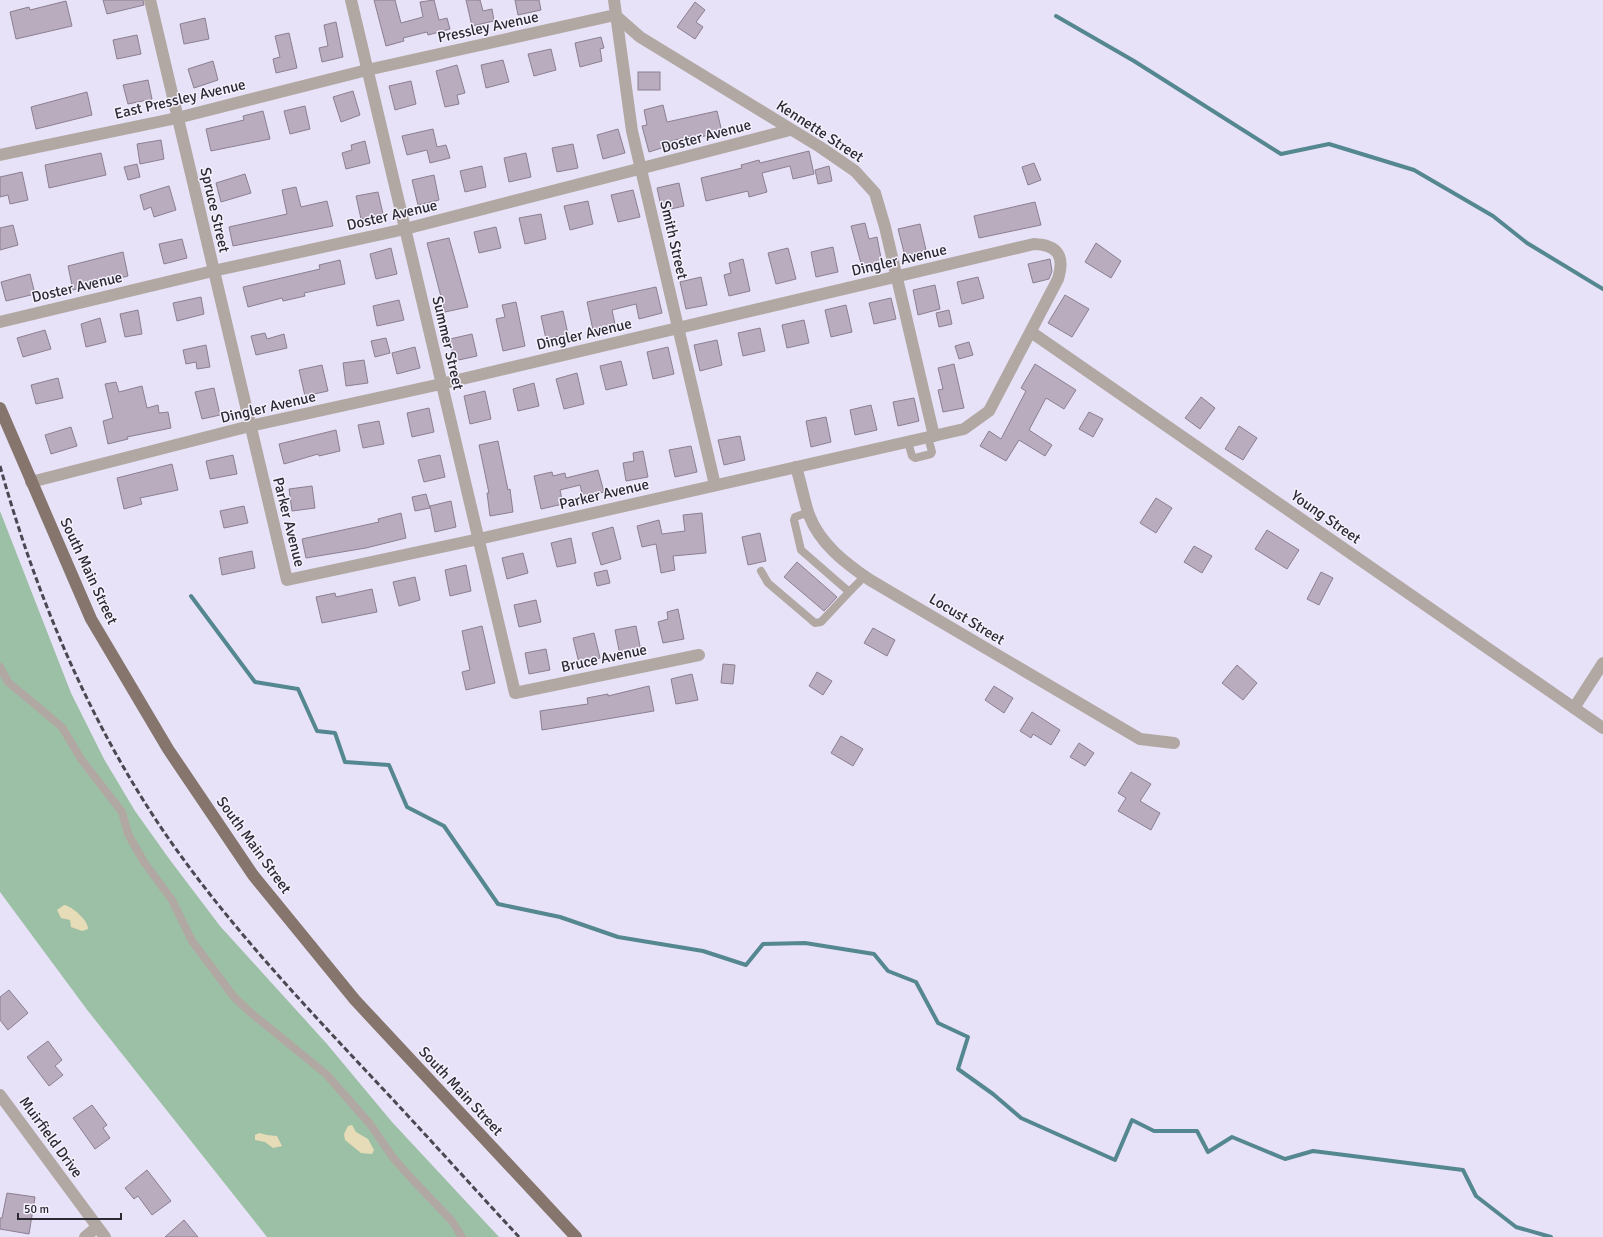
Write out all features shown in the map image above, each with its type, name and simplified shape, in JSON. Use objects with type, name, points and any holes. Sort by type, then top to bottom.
[{"type":"main road","name":"South Main Street","points":[[0,408],[91,619],[168,749],[253,875],[355,1000],[576,1237]]},
{"type":"street","name":"Spruce Street","points":[[150,0],[250,426]]},
{"type":"street","name":"Summer Street","points":[[351,0],[516,693]]},
{"type":"street","name":"Smith Street","points":[[614,0],[632,131],[715,485]]},
{"type":"street","name":"Pressley Avenue","points":[[367,70],[615,15]]},
{"type":"street","name":"Kennette Street","points":[[615,15],[640,37],[820,147],[855,171],[876,193],[897,277],[931,436]]},
{"type":"street","name":"East Pressley Avenue","points":[[0,155],[177,118],[367,70]]},
{"type":"street","name":"Doster Avenue","points":[[0,322],[213,271],[405,229],[641,170],[790,130]]},
{"type":"street","name":"Dingler Avenue","points":[[31,482],[250,426],[442,384],[1034,244],[1047,245],[1058,253],[1062,266],[1058,279],[1031,332]]},
{"type":"street","name":"Parker Avenue","points":[[250,426],[287,580],[479,539],[964,429],[989,411],[1031,332]]},
{"type":"street","name":"Young Street","points":[[1031,332],[1603,728]]},
{"type":"street","name":"Locust Street","points":[[796,467],[809,512],[821,538],[842,560],[865,576],[1140,740],[1174,743]]},
{"type":"street","name":"Bruce Avenue","points":[[516,693],[699,655]]},
{"type":"street","points":[[1574,708],[1603,663]]},
{"type":"street","name":"Muirfield Drive","points":[[0,1095],[105,1237]]},
{"type":"street","points":[[85,1237],[97,1227]]},
{"type":"lane","points":[[908,442],[914,458],[931,454],[931,436]]},
{"type":"lane","points":[[809,512],[795,517],[794,520],[800,550],[847,590],[851,590]]},
{"type":"lane","points":[[761,571],[768,583],[815,623],[821,622],[865,576]]},
{"type":"lane","points":[[0,667],[8,682],[62,727],[81,759],[122,812],[128,834],[144,862],[172,900],[192,941],[234,997],[251,1013],[326,1074],[370,1124],[394,1159],[452,1221],[462,1237]]},
{"type":"green space","points":[[0,511],[71,693],[104,759],[135,811],[220,926],[327,1044],[392,1122],[499,1237],[267,1237],[88,1011],[0,892]]},
{"type":"sand","points":[[64,905],[71,908],[83,918],[88,926],[88,929],[82,931],[71,927],[70,920],[61,918],[57,910]]},
{"type":"sand","points":[[352,1125],[356,1132],[368,1139],[374,1150],[372,1154],[361,1153],[345,1140],[344,1134],[348,1126]]},
{"type":"sand","points":[[259,1133],[277,1136],[282,1146],[273,1148],[265,1142],[255,1140],[255,1135]]},
{"type":"building","points":[[103,0],[143,0],[144,5],[107,14]]},
{"type":"building","points":[[374,0],[395,0],[401,23],[423,17],[420,2],[434,0],[439,20],[447,18],[450,29],[428,35],[427,32],[403,38],[404,41],[386,46]]},
{"type":"building","points":[[466,0],[480,0],[483,11],[492,9],[494,21],[472,26]]},
{"type":"building","points":[[515,0],[539,0],[541,10],[518,15]]},
{"type":"building","points":[[66,1],[72,26],[16,39],[10,12],[29,7],[30,10]]},
{"type":"building","points":[[695,2],[705,10],[696,22],[703,27],[695,39],[677,27]]},
{"type":"building","points":[[205,18],[209,39],[184,44],[180,24]]},
{"type":"building","points":[[336,22],[343,57],[322,62],[319,48],[328,46],[324,25]]},
{"type":"building","points":[[289,33],[297,68],[276,73],[273,59],[280,57],[275,36]]},
{"type":"building","points":[[137,35],[141,54],[117,59],[113,40]]},
{"type":"building","points":[[601,37],[604,48],[600,49],[602,61],[580,67],[575,43]]},
{"type":"building","points":[[551,49],[556,70],[534,76],[528,54]]},
{"type":"building","points":[[503,60],[509,82],[486,88],[481,65]]},
{"type":"building","points":[[213,61],[218,80],[194,88],[188,69]]},
{"type":"building","points":[[457,65],[465,93],[457,95],[459,104],[445,107],[436,71]]},
{"type":"building","points":[[638,72],[660,72],[660,90],[638,90]]},
{"type":"building","points":[[148,80],[152,99],[128,104],[123,85]]},
{"type":"building","points":[[411,81],[416,104],[395,110],[389,86]]},
{"type":"building","points":[[353,91],[360,115],[341,122],[333,97]]},
{"type":"building","points":[[87,92],[92,115],[36,129],[31,107]]},
{"type":"building","points":[[663,105],[667,122],[717,111],[722,132],[692,139],[691,136],[667,142],[668,146],[649,152],[642,126],[647,125],[644,110]]},
{"type":"building","points":[[305,106],[310,129],[290,134],[284,111]]},
{"type":"building","points":[[263,111],[270,139],[211,151],[206,129],[244,120],[243,116]]},
{"type":"building","points":[[433,129],[437,147],[446,145],[450,158],[430,163],[427,150],[407,155],[402,136]]},
{"type":"building","points":[[618,129],[625,153],[603,159],[597,135]]},
{"type":"building","points":[[161,140],[164,159],[140,164],[137,144]]},
{"type":"building","points":[[365,141],[370,163],[346,169],[342,153],[352,150],[351,145]]},
{"type":"building","points":[[573,144],[578,168],[557,172],[552,148]]},
{"type":"building","points":[[809,151],[814,174],[793,179],[790,166],[762,173],[767,192],[749,197],[748,191],[706,201],[701,178],[742,168],[741,165],[759,160],[760,163]]},
{"type":"building","points":[[101,153],[106,175],[49,188],[45,165]]},
{"type":"building","points":[[526,153],[531,177],[509,182],[504,158]]},
{"type":"building","points":[[1034,163],[1041,180],[1028,185],[1022,167]]},
{"type":"building","points":[[137,164],[140,177],[128,180],[124,167]]},
{"type":"building","points":[[482,166],[486,187],[465,192],[460,171]]},
{"type":"building","points":[[829,166],[832,181],[818,184],[815,170]]},
{"type":"building","points":[[22,172],[28,200],[10,204],[8,195],[0,197],[0,177]]},
{"type":"building","points":[[245,174],[251,193],[221,202],[216,183]]},
{"type":"building","points":[[434,175],[439,200],[418,205],[412,180]]},
{"type":"building","points":[[679,183],[684,206],[662,211],[657,188]]},
{"type":"building","points":[[169,186],[176,210],[154,217],[151,207],[144,210],[140,195]]},
{"type":"building","points":[[296,187],[301,207],[327,201],[333,226],[233,246],[229,227],[287,214],[282,190]]},
{"type":"building","points":[[633,190],[640,217],[618,222],[611,195]]},
{"type":"building","points":[[378,192],[383,214],[361,219],[356,196]]},
{"type":"building","points":[[588,201],[593,224],[570,230],[564,206]]},
{"type":"building","points":[[1035,202],[1041,225],[979,238],[974,216]]},
{"type":"building","points":[[541,214],[546,239],[525,244],[519,218]]},
{"type":"building","points":[[865,223],[869,239],[877,237],[882,263],[862,267],[851,226]]},
{"type":"building","points":[[920,224],[926,250],[905,256],[898,229]]},
{"type":"building","points":[[13,225],[18,245],[0,250],[0,228]]},
{"type":"building","points":[[496,227],[501,248],[479,253],[474,232]]},
{"type":"building","points":[[449,238],[468,307],[445,312],[427,243]]},
{"type":"building","points":[[182,239],[187,258],[164,264],[159,244]]},
{"type":"building","points":[[1096,243],[1121,261],[1111,278],[1085,262]]},
{"type":"building","points":[[833,247],[838,272],[816,277],[811,252]]},
{"type":"building","points":[[391,248],[397,274],[376,279],[370,254]]},
{"type":"building","points":[[788,248],[796,279],[776,284],[768,253]]},
{"type":"building","points":[[123,252],[128,276],[73,290],[68,266]]},
{"type":"building","points":[[743,259],[750,291],[729,296],[724,275],[731,273],[729,263]]},
{"type":"building","points":[[1050,259],[1052,271],[1049,279],[1033,283],[1028,264]]},
{"type":"building","points":[[340,260],[345,284],[304,293],[305,296],[283,301],[282,298],[248,307],[243,287],[320,269],[319,265]]},
{"type":"building","points":[[30,274],[35,294],[6,301],[1,282]]},
{"type":"building","points":[[701,277],[707,305],[686,309],[680,282]]},
{"type":"building","points":[[978,277],[984,298],[962,304],[957,282]]},
{"type":"building","points":[[935,285],[940,309],[918,315],[913,290]]},
{"type":"building","points":[[656,287],[662,313],[639,319],[636,304],[612,310],[615,324],[593,330],[587,302]]},
{"type":"building","points":[[1065,295],[1089,309],[1072,337],[1048,323]]},
{"type":"building","points":[[201,297],[204,314],[177,321],[173,303]]},
{"type":"building","points":[[891,298],[896,319],[874,324],[869,303]]},
{"type":"building","points":[[399,300],[404,320],[377,326],[373,306]]},
{"type":"building","points":[[516,302],[525,346],[503,351],[496,319],[505,317],[502,305]]},
{"type":"building","points":[[846,305],[852,332],[831,337],[825,310]]},
{"type":"building","points":[[138,310],[142,334],[125,337],[120,314]]},
{"type":"building","points":[[949,310],[952,324],[939,327],[936,313]]},
{"type":"building","points":[[563,311],[568,334],[546,339],[541,316]]},
{"type":"building","points":[[100,318],[106,342],[86,347],[81,324]]},
{"type":"building","points":[[804,320],[809,343],[787,348],[782,325]]},
{"type":"building","points":[[760,328],[765,351],[743,356],[738,333]]},
{"type":"building","points":[[45,330],[51,349],[23,357],[17,338]]},
{"type":"building","points":[[265,333],[267,339],[284,334],[287,348],[256,355],[251,336]]},
{"type":"building","points":[[472,334],[477,356],[454,361],[450,339]]},
{"type":"building","points":[[386,338],[390,353],[375,357],[371,341]]},
{"type":"building","points":[[717,340],[722,365],[700,371],[694,345]]},
{"type":"building","points":[[969,342],[973,355],[959,359],[955,346]]},
{"type":"building","points":[[206,345],[210,367],[197,369],[196,362],[186,364],[183,350]]},
{"type":"building","points":[[415,347],[420,368],[397,374],[392,353]]},
{"type":"building","points":[[668,347],[674,374],[653,379],[647,352]]},
{"type":"building","points":[[364,360],[368,383],[346,386],[343,363]]},
{"type":"building","points":[[621,361],[627,385],[606,390],[600,366]]},
{"type":"building","points":[[954,364],[964,408],[943,412],[938,390],[943,389],[938,368]]},
{"type":"building","points":[[1035,364],[1076,390],[1064,409],[1046,398],[1029,430],[1052,445],[1045,456],[1019,440],[1006,461],[980,446],[989,431],[1001,439],[1026,391],[1021,388]]},
{"type":"building","points":[[322,365],[328,391],[305,396],[299,370]]},
{"type":"building","points":[[577,373],[584,404],[564,409],[556,379]]},
{"type":"building","points":[[58,378],[63,398],[36,404],[31,385]]},
{"type":"building","points":[[116,382],[119,392],[142,386],[147,408],[158,405],[159,413],[168,412],[171,428],[127,437],[128,439],[108,444],[103,421],[113,418],[105,384]]},
{"type":"building","points":[[534,383],[539,406],[518,411],[513,389]]},
{"type":"building","points":[[214,388],[220,415],[202,419],[195,392]]},
{"type":"building","points":[[485,391],[491,419],[470,424],[464,396]]},
{"type":"building","points":[[1201,397],[1215,408],[1200,429],[1185,418]]},
{"type":"building","points":[[914,398],[919,421],[898,426],[893,402]]},
{"type":"building","points":[[871,405],[877,430],[855,435],[850,410]]},
{"type":"building","points":[[429,408],[434,432],[412,437],[407,413]]},
{"type":"building","points":[[1089,412],[1103,419],[1093,437],[1079,429]]},
{"type":"building","points":[[826,417],[831,442],[811,447],[806,421]]},
{"type":"building","points":[[379,421],[384,444],[363,448],[358,425]]},
{"type":"building","points":[[1239,426],[1257,438],[1243,460],[1225,449]]},
{"type":"building","points":[[71,427],[77,446],[51,454],[45,435]]},
{"type":"building","points":[[336,430],[340,451],[319,456],[318,454],[284,464],[279,444]]},
{"type":"building","points":[[740,436],[745,460],[724,465],[718,440]]},
{"type":"building","points":[[498,441],[508,490],[510,489],[513,512],[490,516],[487,493],[489,493],[479,445]]},
{"type":"building","points":[[691,446],[697,472],[675,477],[669,450]]},
{"type":"building","points":[[643,451],[648,477],[626,481],[623,463],[634,461],[633,453]]},
{"type":"building","points":[[233,455],[237,474],[210,479],[206,461]]},
{"type":"building","points":[[440,455],[445,477],[424,482],[418,460]]},
{"type":"building","points":[[172,464],[178,490],[140,498],[142,504],[124,509],[117,478]]},
{"type":"building","points":[[598,470],[604,492],[583,497],[580,485],[560,490],[563,504],[541,509],[534,476],[552,472],[553,476],[565,473],[566,478]]},
{"type":"building","points":[[312,486],[315,508],[292,511],[289,489]]},
{"type":"building","points":[[426,494],[430,508],[415,511],[412,497]]},
{"type":"building","points":[[1156,498],[1172,508],[1156,533],[1140,523]]},
{"type":"building","points":[[451,501],[456,527],[435,532],[430,506]]},
{"type":"building","points":[[244,506],[248,523],[224,528],[220,511]]},
{"type":"building","points":[[401,513],[406,538],[366,548],[306,558],[302,539],[379,522],[378,519]]},
{"type":"building","points":[[702,513],[706,553],[673,556],[675,570],[661,573],[656,544],[642,547],[637,526],[659,520],[662,534],[685,531],[683,515]]},
{"type":"building","points":[[613,527],[621,559],[601,565],[592,533]]},
{"type":"building","points":[[1267,530],[1299,550],[1287,569],[1255,549]]},
{"type":"building","points":[[760,533],[766,561],[748,565],[742,537]]},
{"type":"building","points":[[571,538],[576,563],[557,567],[551,543]]},
{"type":"building","points":[[1194,546],[1212,556],[1202,573],[1184,562]]},
{"type":"building","points":[[252,551],[255,568],[222,575],[219,558]]},
{"type":"building","points":[[523,553],[528,573],[507,579],[502,558]]},
{"type":"building","points":[[797,562],[837,597],[824,611],[784,577]]},
{"type":"building","points":[[466,565],[471,591],[450,596],[445,570]]},
{"type":"building","points":[[607,570],[610,583],[597,586],[594,573]]},
{"type":"building","points":[[1321,572],[1333,578],[1319,605],[1307,599]]},
{"type":"building","points":[[415,577],[420,600],[399,606],[393,582]]},
{"type":"building","points":[[372,589],[377,612],[322,623],[316,597],[335,593],[336,597]]},
{"type":"building","points":[[536,600],[541,622],[519,627],[514,605]]},
{"type":"building","points":[[678,609],[684,639],[663,643],[658,622],[668,619],[667,612]]},
{"type":"building","points":[[482,626],[495,683],[466,690],[462,672],[470,670],[462,631]]},
{"type":"building","points":[[636,626],[641,651],[620,655],[615,630]]},
{"type":"building","points":[[873,628],[895,640],[887,656],[864,643]]},
{"type":"building","points":[[594,633],[600,658],[579,663],[573,638]]},
{"type":"building","points":[[546,649],[550,670],[529,674],[525,653]]},
{"type":"building","points":[[723,664],[735,665],[733,684],[721,683]]},
{"type":"building","points":[[1237,665],[1257,683],[1243,700],[1222,683]]},
{"type":"building","points":[[817,672],[832,681],[823,695],[809,686]]},
{"type":"building","points":[[692,674],[698,700],[676,704],[671,679]]},
{"type":"building","points":[[649,686],[654,711],[542,730],[540,711],[588,704],[587,698],[608,694],[608,696]]},
{"type":"building","points":[[994,686],[1013,698],[1004,713],[985,700]]},
{"type":"building","points":[[1032,712],[1060,730],[1051,745],[1033,734],[1031,738],[1020,731]]},
{"type":"building","points":[[841,736],[863,749],[853,766],[831,753]]},
{"type":"building","points":[[1079,743],[1094,753],[1085,766],[1070,757]]},
{"type":"building","points":[[1131,772],[1151,784],[1140,801],[1160,813],[1151,830],[1118,811],[1126,798],[1118,793]]},
{"type":"building","points":[[9,990],[28,1013],[8,1030],[0,1020],[0,997]]},
{"type":"building","points":[[48,1041],[62,1060],[55,1066],[63,1075],[49,1086],[27,1057]]},
{"type":"building","points":[[92,1105],[107,1125],[103,1128],[110,1138],[95,1149],[73,1118]]},
{"type":"building","points":[[147,1170],[171,1201],[152,1215],[138,1196],[134,1199],[125,1188]]},
{"type":"building","points":[[7,1193],[35,1197],[29,1234],[0,1229],[0,1218],[2,1218]]},
{"type":"building","points":[[184,1220],[198,1237],[165,1237]]},
{"type":"waterway","points":[[1056,16],[1134,61],[1281,154],[1329,144],[1414,170],[1493,216],[1527,243],[1603,289]]},
{"type":"waterway","points":[[191,596],[255,682],[298,689],[317,731],[335,733],[345,762],[389,765],[407,807],[444,826],[498,904],[560,917],[618,937],[703,951],[746,965],[763,944],[805,943],[874,954],[888,971],[916,982],[938,1023],[968,1037],[958,1069],[993,1094],[1021,1118],[1115,1160],[1132,1120],[1154,1131],[1197,1131],[1208,1152],[1232,1137],[1285,1159],[1313,1151],[1463,1170],[1476,1196],[1516,1227],[1551,1237]]},
{"type":"railway","points":[[0,466],[29,559],[64,649],[107,737],[130,779],[156,820],[204,887],[257,951],[312,1013],[519,1237]]}]
